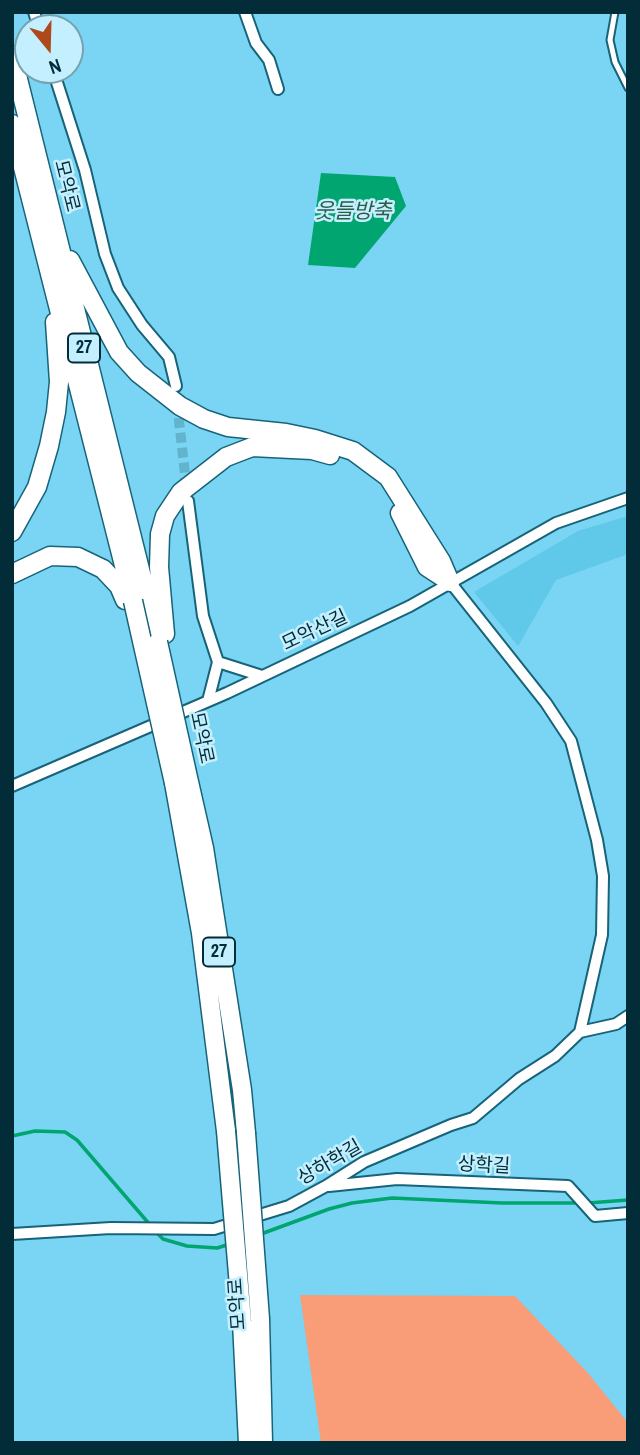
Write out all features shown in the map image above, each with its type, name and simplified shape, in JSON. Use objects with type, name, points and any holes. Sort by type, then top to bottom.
[{"type":"main road","name":"모악로","points":[[12,55],[169,687],[226,1131],[242,1322],[248,1443]]},
{"type":"main road","name":"모악로","points":[[12,124],[145,657],[204,848],[242,1090],[260,1319],[263,1443]]},
{"type":"main road","points":[[55,230],[99,318],[119,352],[138,373],[180,405],[204,419],[228,426],[315,439],[353,451],[388,477],[441,561],[450,582]]},
{"type":"main road","points":[[12,533],[37,487],[56,412],[58,382],[54,291]]},
{"type":"main road","points":[[169,687],[159,567],[160,534],[165,516],[181,492],[201,474],[226,457],[252,447],[312,450],[347,459],[380,483],[405,521],[427,567],[450,582]]},
{"type":"main road","points":[[12,574],[50,556],[78,557],[103,569],[119,586],[135,622],[145,657]]},
{"type":"street","points":[[245,12],[256,43],[269,60],[278,89]]},
{"type":"street","points":[[57,84],[85,170],[105,254],[118,288],[142,325],[169,356],[176,386]]},
{"type":"street","name":"모악산길","points":[[12,786],[208,701],[410,606],[556,523],[623,499]]},
{"type":"street","points":[[188,501],[203,616],[218,662],[208,701]]},
{"type":"street","points":[[450,582],[546,703],[571,741],[597,840],[603,876],[602,935],[580,1032],[616,1024],[628,1016]]},
{"type":"street","points":[[218,662],[262,676]]},
{"type":"street","name":"상하학길","points":[[12,1234],[136,1227],[214,1230],[289,1206],[364,1162],[473,1118],[519,1079],[555,1056],[580,1032]]},
{"type":"street","name":"상학길","points":[[326,1186],[397,1180],[568,1186],[594,1216],[628,1213]]},
{"type":"lane","points":[[615,12],[610,40],[615,62],[628,88]]},
{"type":"shaded area","points":[[628,516],[628,554],[556,580],[518,646],[474,592],[578,531]]},
{"type":"shaded area","points":[[300,1295],[515,1296],[588,1373],[628,1423],[628,1443],[321,1443]]},
{"type":"water","name":"웃들방축","points":[[321,173],[395,177],[406,206],[355,268],[308,265]]},
{"type":"waterway","points":[[12,1136],[35,1131],[65,1132],[77,1140],[151,1226]]},
{"type":"waterway","points":[[261,1234],[329,1209],[392,1198],[580,1203]]},
{"type":"waterway","points":[[588,1203],[628,1200]]},
{"type":"waterway","points":[[156,1232],[163,1239],[187,1246],[217,1248],[230,1244]]},
{"type":"tunnel","points":[[177,403],[187,492]]}]
